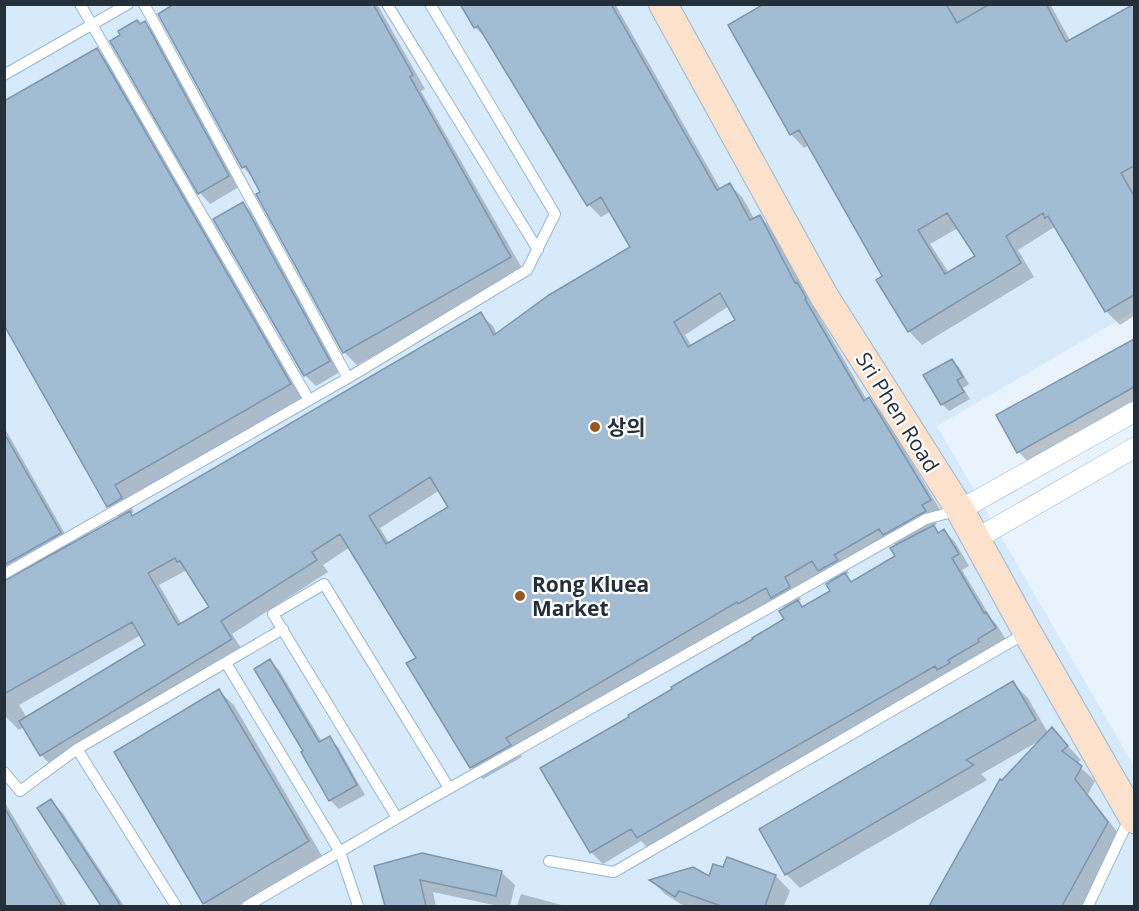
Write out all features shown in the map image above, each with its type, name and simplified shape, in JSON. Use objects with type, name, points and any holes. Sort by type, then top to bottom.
[{"type":"main road","name":"Sri Phen Road","points":[[663,4],[825,296],[960,510],[1133,816]]},
{"type":"street","points":[[960,510],[1134,412]]},
{"type":"street","points":[[976,539],[1134,448]]},
{"type":"lane","points":[[80,4],[309,400]]},
{"type":"lane","points":[[4,75],[128,4]]},
{"type":"lane","points":[[144,4],[348,378]]},
{"type":"lane","points":[[387,4],[538,250]]},
{"type":"lane","points":[[4,574],[348,378],[527,270],[555,214],[430,4]]},
{"type":"lane","points":[[247,906],[449,788],[926,519],[960,510]]},
{"type":"lane","points":[[397,818],[273,614],[324,584],[449,788]]},
{"type":"lane","points":[[4,772],[20,790],[77,749],[283,629]]},
{"type":"lane","points":[[549,861],[614,872],[1027,632]]},
{"type":"lane","points":[[226,663],[340,852],[358,906]]},
{"type":"lane","points":[[77,749],[176,906]]},
{"type":"lane","points":[[1088,906],[1133,816]]},
{"type":"shaded area","name":"Rong Kluea Market","points":[[5,5],[1134,5],[1134,311],[937,426],[1134,766],[1134,906],[5,906]]},
{"type":"building","points":[[174,4],[373,4],[413,75],[410,77],[511,257],[343,353],[256,194],[260,192],[246,166],[242,168],[158,14]]},
{"type":"building","points":[[460,4],[611,4],[717,190],[730,183],[750,220],[760,215],[795,283],[797,282],[864,401],[869,397],[931,500],[922,505],[926,511],[883,535],[879,529],[834,555],[838,560],[818,571],[812,561],[785,577],[790,587],[771,598],[766,588],[738,604],[737,602],[506,738],[511,745],[470,768],[406,663],[416,658],[340,534],[312,552],[317,560],[221,621],[232,639],[40,756],[19,721],[145,645],[132,622],[4,694],[4,581],[130,511],[132,516],[481,312],[494,335],[549,295],[630,247],[601,197],[587,206],[478,26],[474,28]],"holes":[[[720,293],[735,320],[688,347],[674,322]],[[430,477],[448,507],[386,544],[369,516]],[[175,558],[177,562],[180,561],[209,607],[178,625],[148,573]]]},
{"type":"building","points":[[764,4],[946,4],[957,23],[990,4],[1046,4],[1066,42],[1134,4],[1134,166],[1121,173],[1134,196],[1134,295],[1105,312],[1048,216],[1045,218],[1043,213],[1006,236],[1021,263],[908,332],[876,280],[882,276],[799,130],[790,135],[728,25]],"holes":[[[947,213],[975,256],[945,274],[918,230]]]},
{"type":"building","points":[[137,20],[140,24],[145,21],[229,176],[198,194],[110,41],[120,35],[118,31]]},
{"type":"building","points":[[97,48],[291,384],[115,485],[122,498],[107,507],[4,325],[4,101]]},
{"type":"building","points":[[243,202],[330,361],[304,376],[213,219]]},
{"type":"building","points":[[1134,339],[1134,387],[1017,453],[996,415]]},
{"type":"building","points":[[952,359],[963,377],[957,380],[964,392],[941,405],[923,375]]},
{"type":"building","points":[[4,433],[61,533],[4,565]]},
{"type":"building","points":[[934,525],[938,533],[944,529],[959,554],[952,558],[984,613],[986,612],[996,628],[978,639],[979,642],[948,660],[950,663],[937,670],[935,666],[637,838],[631,829],[590,853],[540,768],[629,717],[628,715],[672,689],[671,687],[784,619],[779,611],[798,600],[802,607],[830,591],[826,584],[845,573],[851,582],[895,556],[890,548]]},
{"type":"building","points":[[270,659],[319,742],[330,736],[357,785],[329,801],[301,752],[303,751],[254,669]]},
{"type":"building","points":[[1013,681],[1036,720],[966,760],[974,765],[785,875],[759,829]]},
{"type":"building","points":[[219,689],[309,841],[203,904],[114,752]]},
{"type":"building","points":[[1052,727],[1068,746],[1062,751],[1082,766],[1075,779],[1108,822],[1062,906],[929,906],[1000,779],[1002,780]]},
{"type":"building","points":[[51,799],[121,906],[101,906],[37,808]]},
{"type":"building","points":[[4,807],[34,859],[62,906],[4,906]]},
{"type":"building","points":[[422,853],[502,871],[496,896],[420,880],[426,906],[385,906],[374,866]]},
{"type":"building","points":[[727,857],[776,875],[765,906],[721,906],[679,891],[675,897],[649,880],[693,867],[709,876],[713,864],[723,867]]},
{"type":"place","name":"상의","points":[[595,427]]},
{"type":"place","name":"Rong Kluea Market","points":[[520,596]]}]
